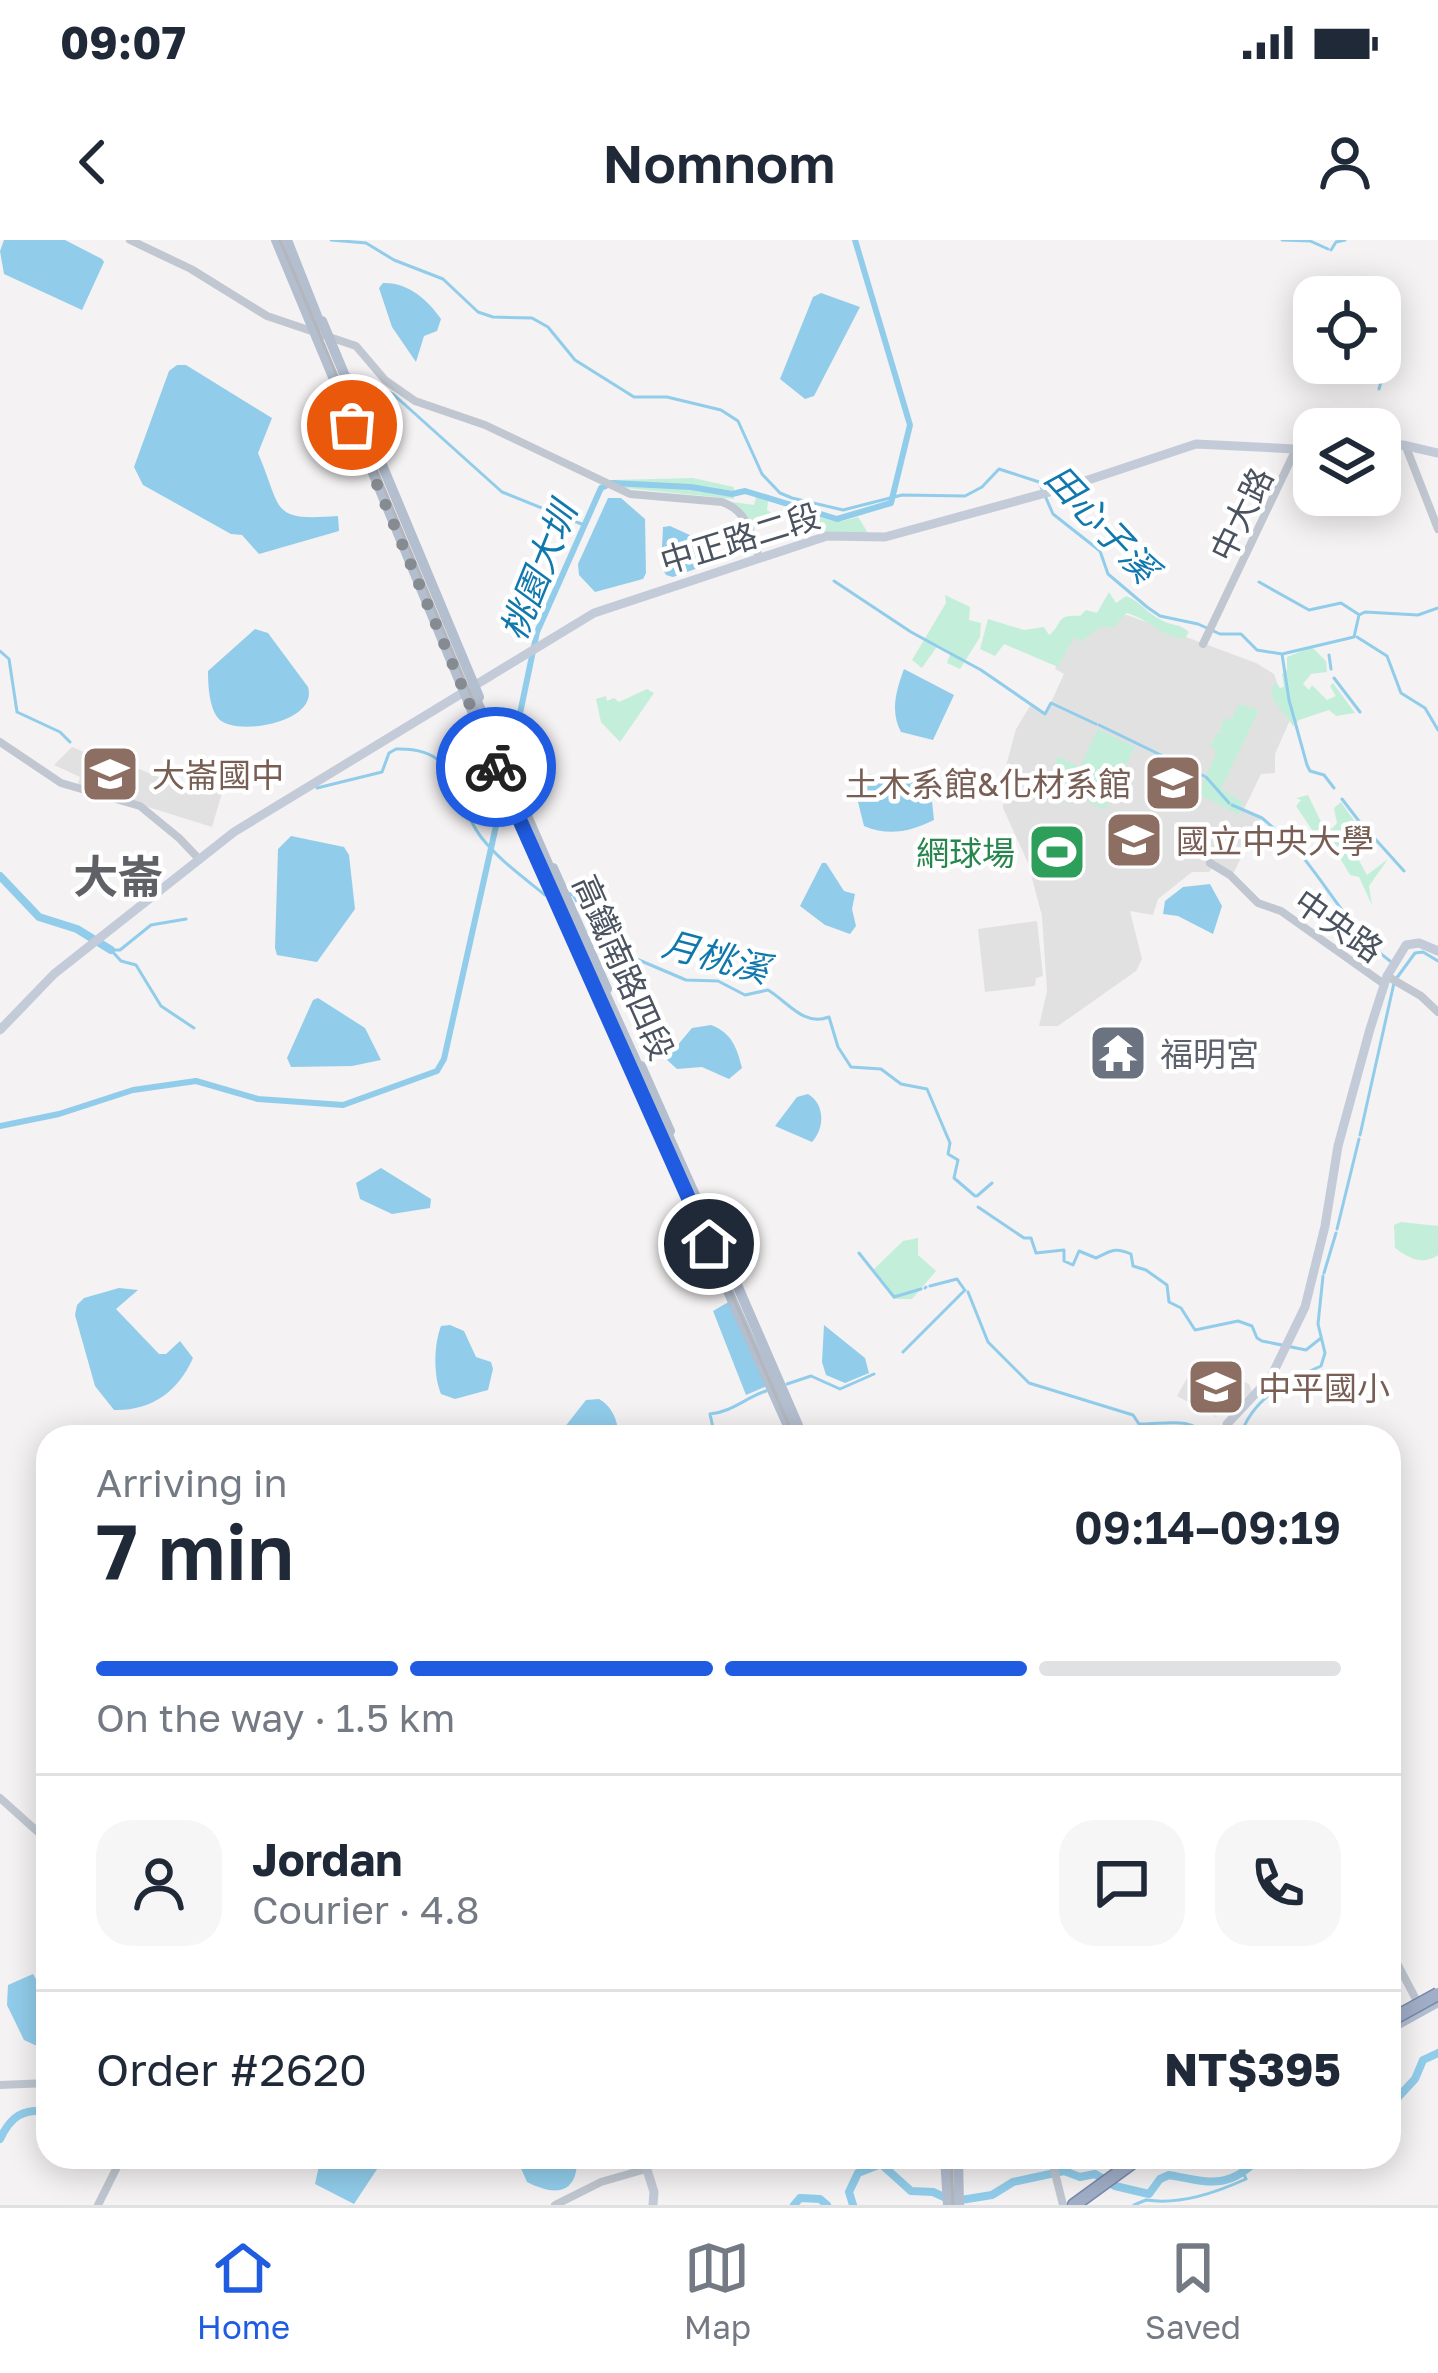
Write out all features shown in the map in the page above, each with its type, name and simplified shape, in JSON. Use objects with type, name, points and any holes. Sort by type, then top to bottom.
[{"type":"highway","points":[[1401,2016],[1429,2000]]},
{"type":"highway","points":[[1074,2205],[1125,2169]]},
{"type":"main road","points":[[274,240],[320,333],[468,688]]},
{"type":"main road","points":[[274,240],[320,333],[418,582]]},
{"type":"main road","points":[[290,242],[352,425],[468,688]]},
{"type":"main road","points":[[349,411],[352,425]]},
{"type":"main road","name":"中正路二段","points":[[0,1030],[40,987],[199,859],[330,770],[594,613],[827,536],[885,538],[1044,494],[1196,444],[1293,449]]},
{"type":"main road","points":[[1401,445],[1438,455]]},
{"type":"main road","points":[[1405,445],[1419,458],[1438,455]]},
{"type":"main road","name":"高鐵南路四段","points":[[468,688],[581,940],[607,1018],[634,1052],[644,1094],[686,1182]]},
{"type":"main road","name":"高鐵南路四段","points":[[468,688],[634,1052],[686,1182]]},
{"type":"main road","name":"高鐵南路四段","points":[[531,834],[607,1018],[654,1108]]},
{"type":"main road","points":[[577,923],[581,940]]},
{"type":"main road","points":[[1227,1425],[1263,1384],[1310,1294],[1342,1130],[1390,962],[1408,939],[1438,949]]},
{"type":"main road","points":[[1385,980],[1406,944],[1438,949]]},
{"type":"main road","points":[[644,1094],[654,1108]]},
{"type":"main road","points":[[686,1182],[696,1222]]},
{"type":"main road","points":[[686,1182],[696,1222],[789,1425]]},
{"type":"main road","points":[[686,1182],[794,1425]]},
{"type":"main road","points":[[693,1208],[783,1417]]},
{"type":"main road","points":[[1401,2016],[1429,2000]]},
{"type":"main road","points":[[646,2169],[654,2192],[652,2205]]},
{"type":"main road","points":[[952,2169],[954,2205]]},
{"type":"main road","points":[[1074,2205],[1128,2169]]},
{"type":"street","points":[[130,240],[191,269],[267,316],[356,346],[405,397],[485,425],[641,497],[728,504],[744,517],[759,558]]},
{"type":"street","points":[[1405,445],[1438,524]]},
{"type":"street","name":"中大路","points":[[1226,599],[1293,457]]},
{"type":"street","name":"中大路","points":[[1203,644],[1293,457]]},
{"type":"street","points":[[1419,458],[1438,524]]},
{"type":"street","points":[[0,742],[61,783],[140,806],[199,859]]},
{"type":"street","name":"中央路","points":[[1210,863],[1230,875],[1258,904],[1281,911],[1385,980],[1405,985],[1438,1012]]},
{"type":"street","points":[[0,1798],[36,1830]]},
{"type":"street","points":[[1401,1962],[1409,1983],[1429,2000]]},
{"type":"street","points":[[1409,1983],[1429,2000]]},
{"type":"street","points":[[0,2085],[36,2084]]},
{"type":"street","points":[[98,2205],[116,2169]]},
{"type":"street","points":[[555,2205],[601,2182],[646,2169]]},
{"type":"street","points":[[1054,2169],[1074,2205]]},
{"type":"shaded area","name":"國立中央大學","points":[[1127,615],[1274,674],[1290,720],[1275,754],[1275,773],[1261,774],[1244,809],[1261,818],[1232,876],[1215,864],[1209,872],[1192,872],[1158,899],[1153,915],[1130,911],[1142,959],[1136,971],[1058,1026],[1039,1026],[1047,991],[1042,916],[1028,863],[1003,808],[1003,777],[1016,729],[1030,706],[1046,713],[1064,674],[1055,669],[1079,629]]},
{"type":"shaded area","points":[[72,747],[185,783],[185,787],[222,793],[212,827],[78,785],[80,777],[54,765]]},
{"type":"shaded area","points":[[1037,921],[1043,976],[1036,978],[1035,986],[985,992],[978,929]]},
{"type":"shaded area","name":"中平國小","points":[[1198,1359],[1249,1384],[1252,1391],[1231,1412],[1221,1410],[1216,1417],[1177,1396]]},
{"type":"green space","points":[[693,478],[734,487],[734,499],[615,487],[613,480]]},
{"type":"green space","points":[[756,497],[768,501],[767,510],[774,515],[791,510],[838,522],[858,517],[870,536],[818,532],[798,537],[791,520],[775,520],[754,529],[732,502],[754,505]]},
{"type":"green space","points":[[1109,592],[1116,603],[1126,596],[1189,632],[1185,638],[1170,636],[1127,613],[1114,627],[1100,627],[1080,642],[1074,637],[1058,667],[1004,644],[995,656],[980,649],[988,619],[1024,630],[1044,627],[1049,635],[1066,617],[1080,616],[1086,610],[1097,613]]},
{"type":"green space","points":[[945,595],[970,607],[969,620],[981,623],[980,637],[960,669],[947,663],[951,652],[938,645],[922,668],[912,660],[946,603]]},
{"type":"green space","points":[[1312,647],[1326,661],[1327,672],[1311,674],[1303,684],[1309,690],[1312,685],[1327,700],[1336,696],[1333,683],[1355,713],[1336,716],[1329,710],[1293,726],[1273,699],[1271,688],[1276,682],[1284,687],[1287,657]]},
{"type":"green space","points":[[647,689],[654,693],[620,742],[601,722],[596,699],[606,696],[607,701],[619,702]]},
{"type":"green space","points":[[1239,704],[1259,710],[1221,789],[1243,802],[1239,815],[1198,794],[1217,751],[1210,747],[1217,733],[1225,733],[1219,730],[1225,717],[1231,720]]},
{"type":"green space","points":[[1098,729],[1135,747],[1105,810],[1068,792],[1062,804],[1048,796],[1056,760],[1059,757],[1080,767]]},
{"type":"green space","points":[[1308,795],[1324,828],[1328,823],[1332,829],[1337,823],[1334,808],[1341,802],[1363,833],[1352,848],[1367,875],[1388,859],[1369,886],[1372,905],[1359,877],[1350,875],[1337,853],[1318,839],[1296,806],[1301,800],[1296,798]]},
{"type":"green space","points":[[1394,1225],[1438,1226],[1438,1255],[1421,1260],[1395,1248]]},
{"type":"green space","points":[[918,1238],[918,1255],[936,1271],[912,1299],[894,1299],[872,1271],[903,1241]]},
{"type":"water","points":[[4,240],[65,240],[102,259],[82,310],[4,274],[0,251]]},
{"type":"water","points":[[383,283],[416,294],[441,319],[437,331],[424,336],[416,362],[392,327],[379,288]]},
{"type":"water","points":[[821,293],[860,307],[814,396],[805,399],[780,379],[813,297]]},
{"type":"water","points":[[186,365],[272,418],[258,453],[276,500],[289,514],[300,517],[338,516],[339,531],[259,554],[242,535],[231,534],[143,485],[134,467],[169,371]]},
{"type":"water","points":[[608,498],[621,498],[645,519],[646,573],[643,579],[595,592],[579,575],[578,564]]},
{"type":"water","points":[[663,527],[692,536],[698,568],[673,577],[661,566]]},
{"type":"water","points":[[255,629],[268,633],[308,687],[308,700],[301,710],[272,724],[226,724],[213,708],[208,671]]},
{"type":"water","points":[[904,669],[954,695],[933,740],[901,732],[895,701]]},
{"type":"water","points":[[869,774],[901,781],[911,774],[931,792],[934,820],[900,831],[864,826],[857,798]]},
{"type":"water","points":[[291,836],[344,847],[349,855],[355,909],[317,962],[277,955],[275,948],[278,849]]},
{"type":"water","points":[[822,863],[844,891],[855,894],[856,926],[850,934],[825,925],[800,906]]},
{"type":"water","points":[[1210,884],[1222,906],[1213,934],[1178,916],[1163,914],[1165,901],[1183,887]]},
{"type":"water","points":[[318,998],[365,1028],[381,1060],[352,1066],[291,1067],[287,1058]]},
{"type":"water","points":[[711,1025],[729,1037],[738,1054],[742,1068],[729,1079],[702,1067],[677,1069],[666,1059],[692,1028]]},
{"type":"water","points":[[808,1094],[821,1116],[812,1142],[775,1126],[797,1097]]},
{"type":"water","points":[[381,1168],[431,1199],[430,1208],[392,1214],[360,1199],[356,1183]]},
{"type":"water","points":[[119,1288],[138,1290],[116,1309],[159,1354],[166,1354],[180,1341],[193,1358],[180,1381],[162,1397],[140,1407],[114,1410],[95,1386],[75,1315],[84,1298]]},
{"type":"water","points":[[732,1300],[767,1386],[746,1395],[713,1311]]},
{"type":"water","points":[[824,1325],[865,1358],[869,1373],[845,1383],[826,1375]]},
{"type":"water","points":[[441,1326],[464,1331],[476,1357],[491,1362],[488,1390],[455,1399],[441,1394],[437,1342]]},
{"type":"water","points":[[599,1399],[608,1406],[617,1425],[566,1425],[586,1400]]},
{"type":"water","points":[[33,1974],[36,1979],[36,2046],[24,2040],[7,2005],[8,1985]]},
{"type":"water","points":[[318,2169],[377,2169],[354,2204],[315,2184]]},
{"type":"water","points":[[521,2169],[576,2169],[564,2189],[548,2190],[527,2182]]},
{"type":"waterway","name":"田心子溪","points":[[331,240],[366,243],[443,279],[478,312],[532,318],[548,327],[575,360],[634,397],[667,397],[721,410],[738,421],[762,474],[792,498],[843,510],[902,495],[965,496],[999,469],[1039,482],[1053,514],[1100,551],[1108,574],[1147,607],[1160,616],[1220,634],[1241,634],[1257,650],[1282,654],[1307,765],[1334,788]]},
{"type":"waterway","name":"桃園大圳","points":[[509,766],[537,632],[601,488],[612,483],[732,494],[745,491],[837,519],[891,503],[910,425],[855,240]]},
{"type":"waterway","points":[[1282,240],[1310,241],[1328,249]]},
{"type":"waterway","points":[[1331,250],[1336,242],[1345,240]]},
{"type":"waterway","points":[[350,375],[393,394],[502,492],[584,525]]},
{"type":"waterway","points":[[1379,389],[1380,384]]},
{"type":"waterway","points":[[834,581],[1045,714],[1051,703],[1096,724]]},
{"type":"waterway","points":[[1259,582],[1309,610],[1341,603],[1358,614]]},
{"type":"waterway","points":[[1282,654],[1354,637],[1359,615],[1365,612],[1418,615],[1438,608]]},
{"type":"waterway","points":[[1357,637],[1387,656],[1401,693],[1425,708],[1438,730]]},
{"type":"waterway","name":"月桃溪","points":[[0,651],[9,659],[17,712],[60,732],[70,742]]},
{"type":"waterway","points":[[1329,655],[1331,669]]},
{"type":"waterway","points":[[1334,678],[1360,712]]},
{"type":"waterway","points":[[1099,725],[1204,776]]},
{"type":"waterway","name":"月桃溪","points":[[317,788],[382,772],[389,753],[396,749],[433,756],[452,777],[481,837],[545,895]]},
{"type":"waterway","points":[[1206,777],[1229,803]]},
{"type":"waterway","name":"桃園大圳","points":[[0,1126],[59,1114],[133,1090],[196,1081],[258,1099],[343,1105],[437,1071],[444,1059],[504,790]]},
{"type":"waterway","name":"田心子溪","points":[[1342,799],[1365,829]]},
{"type":"waterway","points":[[1232,805],[1262,818],[1284,837]]},
{"type":"waterway","name":"田心子溪","points":[[1368,831],[1404,871]]},
{"type":"waterway","points":[[1287,839],[1361,934],[1390,961]]},
{"type":"waterway","points":[[0,876],[39,917],[77,929],[111,950]]},
{"type":"waterway","name":"月桃溪","points":[[567,893],[573,895],[600,939],[613,949],[686,980],[718,981],[745,995],[768,990],[804,1016],[829,1017],[838,1047],[851,1067],[881,1069],[901,1084],[927,1089],[950,1143],[948,1154],[958,1160],[954,1178],[975,1196]]},
{"type":"waterway","points":[[186,919],[151,925],[120,950],[111,950],[121,961],[136,965],[161,1006],[194,1028]]},
{"type":"waterway","points":[[1396,979],[1415,953],[1438,961]]},
{"type":"waterway","points":[[1360,1135],[1394,983]]},
{"type":"waterway","points":[[1337,1229],[1359,1139]]},
{"type":"waterway","points":[[977,1196],[992,1183]]},
{"type":"waterway","points":[[978,1207],[1031,1238],[1036,1253],[1064,1250],[1064,1261],[1073,1265],[1079,1251],[1096,1258],[1116,1250],[1131,1254],[1133,1266],[1167,1285],[1169,1302],[1181,1308],[1195,1330],[1238,1321],[1252,1326],[1262,1341],[1306,1350],[1321,1338]]},
{"type":"waterway","points":[[1324,1273],[1336,1233]]},
{"type":"waterway","points":[[859,1253],[894,1297],[921,1289]]},
{"type":"waterway","points":[[1245,1425],[1262,1401],[1321,1366],[1325,1353],[1318,1324],[1323,1276]]},
{"type":"waterway","points":[[930,1286],[957,1279],[964,1289]]},
{"type":"waterway","points":[[903,1352],[965,1290]]},
{"type":"waterway","points":[[968,1292],[988,1342],[1029,1383],[1133,1415],[1139,1424],[1190,1425]]},
{"type":"waterway","points":[[787,1384],[811,1376],[840,1389],[874,1374]]},
{"type":"waterway","points":[[712,1425],[710,1414],[766,1391]]},
{"type":"waterway","points":[[1401,2094],[1423,2060],[1438,2053]]},
{"type":"waterway","points":[[0,2139],[18,2116],[36,2111]]},
{"type":"waterway","points":[[853,2205],[849,2192],[858,2173],[868,2169]]},
{"type":"waterway","points":[[887,2169],[911,2191],[944,2197]]},
{"type":"waterway","points":[[1134,2205],[1222,2189],[1246,2179],[1241,2169]]},
{"type":"waterway","points":[[961,2200],[1064,2171],[1080,2177],[1095,2174],[1115,2186],[1149,2194],[1169,2175],[1217,2181],[1247,2169]]},
{"type":"waterway","points":[[794,2205],[800,2198],[820,2199],[827,2205]]},
{"type":"railway","points":[[280,240],[495,753],[789,1425]]},
{"type":"railway","points":[[952,2169],[953,2205]]},
{"type":"way so far","points":[[352,425],[496,767]]},
{"type":"place","name":"大崙國中","points":[[110,774]]},
{"type":"place","name":"土木系館&化材系館","points":[[1173,783]]},
{"type":"place","name":"國立中央大學","points":[[1134,840]]},
{"type":"place","name":"網球場","points":[[1057,852]]},
{"type":"place","name":"福明宮","points":[[1118,1053]]},
{"type":"place","name":"中平國小","points":[[1216,1387]]},
{"type":"district","name":"大崙","points":[[118,876]]},
{"type":"route","points":[[496,767],[709,1244]]}]
